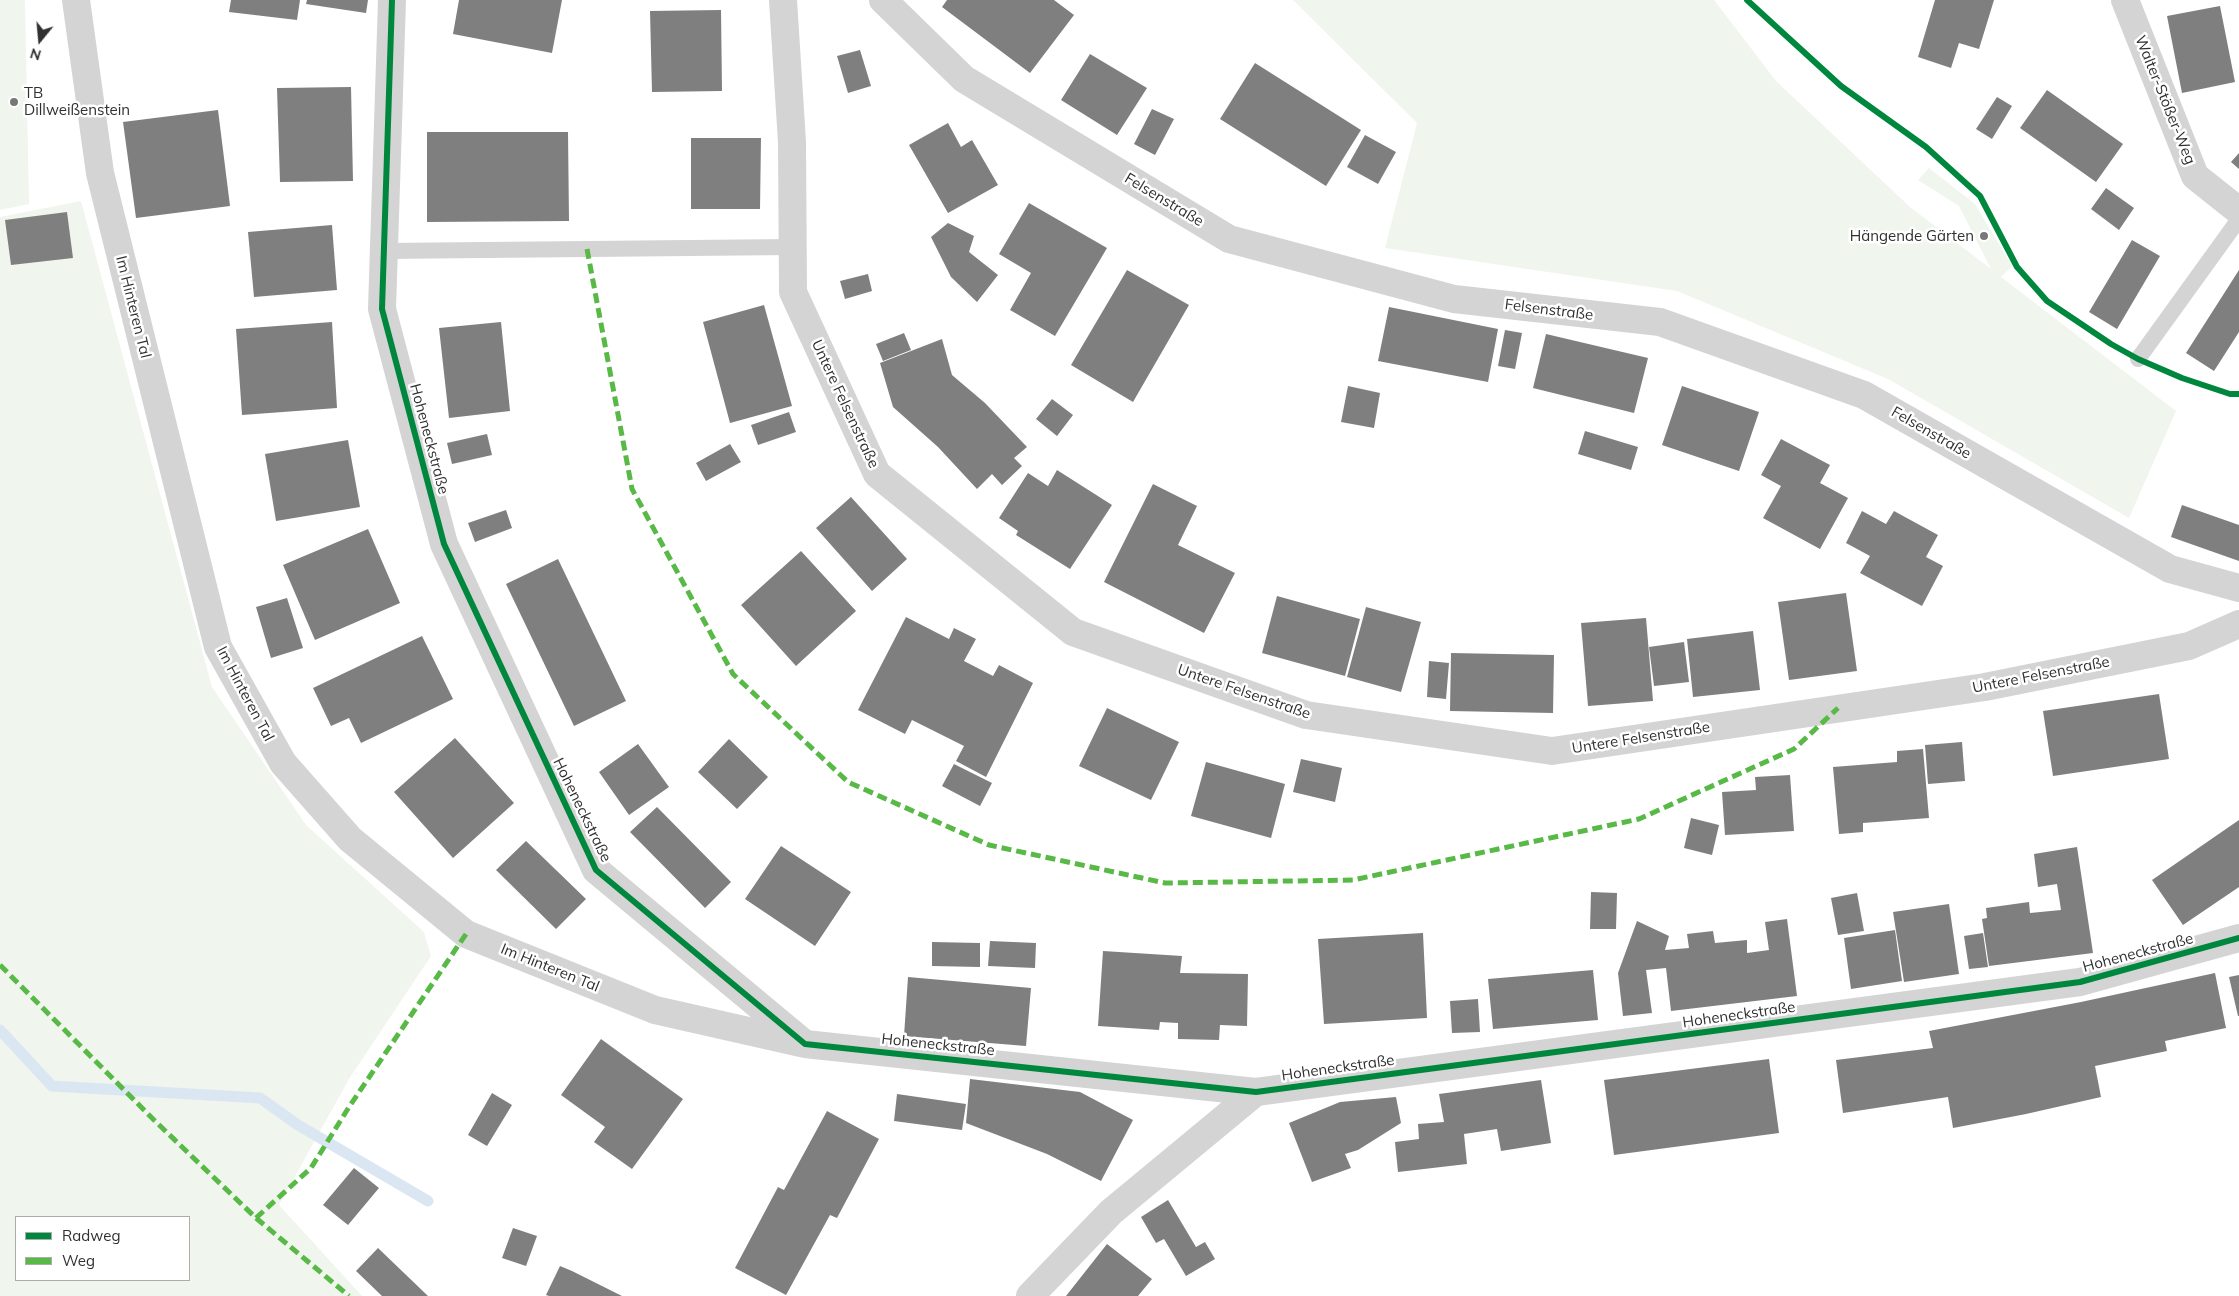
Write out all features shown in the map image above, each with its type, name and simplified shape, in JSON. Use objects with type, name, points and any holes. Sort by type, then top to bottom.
[{"type":"street","name":"Im Hinteren Tal","points":[[76,0],[100,173],[218,647],[283,763],[350,839],[466,934],[655,1010],[805,1044]]},
{"type":"street","name":"Hoheneckstraße","points":[[392,0],[382,309],[444,544],[596,870],[805,1044],[1256,1092],[2080,982],[2239,938]]},
{"type":"street","name":"Untere Felsenstraße","points":[[783,0],[792,142],[793,292],[877,474],[1073,632],[1306,715],[1552,751],[1985,686],[2188,646],[2239,624]]},
{"type":"street","name":"Felsenstraße","points":[[883,0],[964,79],[1229,240],[1454,298],[1660,322],[1864,395],[2170,569],[2239,588]]},
{"type":"street","name":"Walter-Stößer-Weg","points":[[2125,0],[2195,176],[2239,212]]},
{"type":"street","points":[[1030,1296],[1111,1212],[1256,1092]]},
{"type":"lane","points":[[2138,359],[2239,219]]},
{"type":"lane","points":[[383,251],[792,247]]},
{"type":"shaded area","name":"TB Dillweißenstein","points":[[0,0],[25,0],[29,204],[0,210]]},
{"type":"shaded area","points":[[1293,0],[1714,0],[1776,81],[1910,207],[1991,269],[1959,206],[1918,180],[1929,168],[1975,204],[2012,266],[2001,277],[2176,411],[2129,518],[1888,379],[1677,291],[1385,248],[1417,123]]},
{"type":"shaded area","points":[[81,201],[212,687],[306,825],[424,932],[431,956],[349,1079],[279,1205],[362,1296],[0,1296],[0,217]]},
{"type":"building","points":[[231,0],[300,0],[297,20],[229,12]]},
{"type":"building","points":[[307,0],[368,0],[366,13],[306,4]]},
{"type":"building","points":[[459,0],[562,0],[552,53],[453,34]]},
{"type":"building","points":[[947,0],[1054,0],[1074,15],[1030,73],[942,7]]},
{"type":"building","points":[[1935,0],[1994,0],[1979,49],[1959,43],[1951,68],[1918,57]]},
{"type":"building","points":[[2220,6],[2235,82],[2182,93],[2167,16]]},
{"type":"building","points":[[721,10],[722,91],[652,92],[650,11]]},
{"type":"building","points":[[860,50],[871,86],[848,93],[837,56]]},
{"type":"building","points":[[1090,54],[1147,88],[1117,135],[1061,100]]},
{"type":"building","points":[[1255,63],[1361,130],[1326,186],[1220,119]]},
{"type":"building","points":[[351,87],[353,181],[280,182],[277,88]]},
{"type":"building","points":[[2047,90],[2123,144],[2096,182],[2020,128]]},
{"type":"building","points":[[1997,97],[2012,106],[1992,139],[1976,129]]},
{"type":"building","points":[[1152,109],[1174,119],[1155,155],[1134,144]]},
{"type":"building","points":[[218,110],[230,206],[136,218],[123,122]]},
{"type":"building","points":[[948,123],[961,147],[972,140],[998,185],[948,213],[909,145]]},
{"type":"building","points":[[427,132],[568,132],[569,221],[427,222]]},
{"type":"building","points":[[1365,135],[1396,152],[1378,184],[1347,167]]},
{"type":"building","points":[[691,138],[761,138],[760,209],[691,209]]},
{"type":"building","points":[[2239,153],[2239,169],[2231,162]]},
{"type":"building","points":[[2106,188],[2134,208],[2119,230],[2091,209]]},
{"type":"building","points":[[1029,203],[1107,248],[1055,336],[1010,310],[1031,273],[999,254]]},
{"type":"building","points":[[67,212],[73,258],[11,265],[5,220]]},
{"type":"building","points":[[948,223],[974,236],[969,252],[998,275],[977,302],[951,277],[931,237]]},
{"type":"building","points":[[332,225],[337,290],[254,297],[248,232]]},
{"type":"building","points":[[2132,240],[2160,256],[2117,329],[2089,312]]},
{"type":"building","points":[[1127,270],[1189,305],[1133,402],[1071,365]]},
{"type":"building","points":[[2239,270],[2239,332],[2214,371],[2186,353]]},
{"type":"building","points":[[868,274],[872,291],[845,299],[840,281]]},
{"type":"building","points":[[764,305],[792,406],[730,423],[703,322]]},
{"type":"building","points":[[1389,307],[1498,329],[1488,382],[1378,361]]},
{"type":"building","points":[[332,322],[337,408],[242,415],[236,329]]},
{"type":"building","points":[[501,322],[510,411],[449,418],[439,328]]},
{"type":"building","points":[[1505,330],[1522,333],[1515,369],[1498,366]]},
{"type":"building","points":[[904,333],[911,350],[883,361],[876,344]]},
{"type":"building","points":[[1546,334],[1648,358],[1634,413],[1533,388]]},
{"type":"building","points":[[942,339],[952,375],[985,403],[1027,447],[1014,458],[1022,466],[1002,485],[992,474],[977,489],[938,447],[893,407],[880,363]]},
{"type":"building","points":[[1348,386],[1380,393],[1374,428],[1341,422]]},
{"type":"building","points":[[1682,386],[1759,412],[1739,471],[1662,445]]},
{"type":"building","points":[[1052,399],[1073,415],[1057,436],[1036,419]]},
{"type":"building","points":[[789,412],[796,432],[758,445],[751,425]]},
{"type":"building","points":[[1585,431],[1638,447],[1631,470],[1578,454]]},
{"type":"building","points":[[487,434],[492,455],[452,464],[447,443]]},
{"type":"building","points":[[1781,439],[1830,465],[1820,483],[1848,498],[1820,549],[1763,518],[1781,486],[1761,475]]},
{"type":"building","points":[[348,440],[360,507],[276,521],[265,454]]},
{"type":"building","points":[[730,444],[741,462],[706,481],[696,463]]},
{"type":"building","points":[[1057,470],[1112,505],[1070,569],[1016,535],[1018,531],[999,518],[1028,473],[1048,486]]},
{"type":"building","points":[[1153,484],[1197,506],[1178,545],[1235,573],[1204,633],[1104,582]]},
{"type":"building","points":[[851,497],[907,559],[872,591],[816,528]]},
{"type":"building","points":[[2182,505],[2239,525],[2239,561],[2171,537]]},
{"type":"building","points":[[506,510],[512,528],[475,542],[468,523]]},
{"type":"building","points":[[1862,511],[1886,524],[1894,511],[1938,535],[1926,557],[1943,566],[1922,606],[1860,573],[1870,556],[1846,543]]},
{"type":"building","points":[[368,529],[400,603],[315,640],[283,565]]},
{"type":"building","points":[[801,551],[856,611],[796,666],[741,605]]},
{"type":"building","points":[[558,559],[626,701],[574,726],[506,584]]},
{"type":"building","points":[[1846,593],[1857,671],[1789,680],[1778,602]]},
{"type":"building","points":[[1277,596],[1360,619],[1345,676],[1262,653]]},
{"type":"building","points":[[287,598],[303,648],[271,658],[256,607]]},
{"type":"building","points":[[1366,607],[1421,622],[1401,692],[1347,677]]},
{"type":"building","points":[[906,617],[949,639],[954,628],[976,639],[964,661],[993,676],[999,665],[1033,683],[986,777],[956,761],[964,746],[912,720],[905,734],[858,710]]},
{"type":"building","points":[[1646,618],[1653,701],[1588,706],[1581,623]]},
{"type":"building","points":[[1753,631],[1760,690],[1693,697],[1687,639]]},
{"type":"building","points":[[422,636],[453,699],[361,743],[349,718],[331,726],[313,688]]},
{"type":"building","points":[[1684,642],[1689,682],[1654,686],[1649,647]]},
{"type":"building","points":[[1451,653],[1554,655],[1553,713],[1450,711]]},
{"type":"building","points":[[1429,661],[1449,663],[1446,699],[1427,697]]},
{"type":"building","points":[[2159,694],[2169,759],[2053,776],[2043,711]]},
{"type":"building","points":[[1107,708],[1179,742],[1151,800],[1079,766]]},
{"type":"building","points":[[455,738],[514,803],[453,858],[394,792]]},
{"type":"building","points":[[729,739],[768,777],[737,809],[698,772]]},
{"type":"building","points":[[1962,742],[1965,781],[1928,784],[1925,745]]},
{"type":"building","points":[[638,744],[669,787],[629,815],[599,772]]},
{"type":"building","points":[[1923,749],[1929,818],[1863,823],[1863,832],[1839,834],[1833,767],[1897,762],[1897,751]]},
{"type":"building","points":[[1301,759],[1342,768],[1335,802],[1293,792]]},
{"type":"building","points":[[1206,762],[1285,784],[1271,838],[1191,816]]},
{"type":"building","points":[[954,764],[992,783],[980,806],[942,786]]},
{"type":"building","points":[[1790,775],[1794,831],[1725,835],[1722,792],[1756,790],[1755,777]]},
{"type":"building","points":[[657,807],[731,882],[705,908],[630,832]]},
{"type":"building","points":[[1691,818],[1719,825],[1712,855],[1684,848]]},
{"type":"building","points":[[2239,820],[2239,887],[2183,925],[2152,880]]},
{"type":"building","points":[[526,841],[586,899],[556,929],[496,870]]},
{"type":"building","points":[[781,846],[851,892],[815,946],[745,899]]},
{"type":"building","points":[[2077,847],[2093,953],[1989,966],[1982,919],[1987,918],[1986,908],[2029,902],[2030,913],[2061,910],[2057,884],[2038,887],[2034,854]]},
{"type":"building","points":[[1591,892],[1617,893],[1616,929],[1590,929]]},
{"type":"building","points":[[1857,893],[1864,931],[1838,935],[1831,898]]},
{"type":"building","points":[[1949,904],[1959,974],[1904,982],[1893,912]]},
{"type":"building","points":[[1787,919],[1797,996],[1671,1011],[1666,968],[1646,970],[1652,1013],[1623,1016],[1618,973],[1637,921],[1669,936],[1665,950],[1689,948],[1687,934],[1713,931],[1715,943],[1747,940],[1747,953],[1769,950],[1765,922]]},
{"type":"building","points":[[1895,930],[1902,981],[1851,989],[1844,938]]},
{"type":"building","points":[[1423,933],[1427,1018],[1324,1024],[1318,939]]},
{"type":"building","points":[[1983,933],[1988,967],[1969,969],[1964,936]]},
{"type":"building","points":[[990,941],[1036,943],[1035,968],[988,966]]},
{"type":"building","points":[[932,942],[980,943],[980,967],[932,966]]},
{"type":"building","points":[[1103,951],[1182,956],[1180,973],[1248,974],[1247,1026],[1220,1025],[1219,1040],[1178,1039],[1178,1023],[1160,1022],[1159,1030],[1098,1026]]},
{"type":"building","points":[[1593,970],[1598,1020],[1493,1029],[1488,979]]},
{"type":"building","points":[[2215,973],[2226,1028],[2165,1041],[2167,1051],[2095,1066],[2101,1097],[1953,1128],[1948,1097],[1843,1113],[1836,1060],[1933,1048],[1929,1031],[2081,1002]]},
{"type":"building","points":[[2239,975],[2239,1016],[2238,1016],[2229,977]]},
{"type":"building","points":[[908,977],[1031,988],[1026,1046],[904,1036]]},
{"type":"building","points":[[1478,999],[1480,1032],[1452,1033],[1450,1001]]},
{"type":"building","points":[[601,1039],[683,1099],[632,1169],[594,1142],[605,1127],[561,1095]]},
{"type":"building","points":[[1769,1059],[1779,1133],[1614,1155],[1604,1080]]},
{"type":"building","points":[[970,1079],[1080,1092],[1133,1120],[1101,1181],[1047,1154],[966,1123]]},
{"type":"building","points":[[1541,1080],[1551,1143],[1501,1151],[1497,1129],[1464,1134],[1467,1164],[1398,1172],[1395,1142],[1419,1139],[1418,1124],[1444,1122],[1439,1094]]},
{"type":"building","points":[[492,1093],[512,1105],[487,1146],[468,1135]]},
{"type":"building","points":[[897,1094],[966,1104],[962,1130],[894,1121]]},
{"type":"building","points":[[1396,1097],[1401,1123],[1358,1150],[1345,1154],[1351,1168],[1312,1182],[1289,1123],[1340,1102]]},
{"type":"building","points":[[827,1111],[879,1139],[837,1218],[830,1215],[786,1295],[735,1268],[778,1187],[784,1190]]},
{"type":"building","points":[[354,1168],[379,1188],[348,1225],[323,1205]]},
{"type":"building","points":[[1168,1200],[1196,1247],[1205,1242],[1215,1259],[1186,1276],[1164,1239],[1156,1243],[1141,1217]]},
{"type":"building","points":[[513,1228],[537,1236],[526,1266],[502,1258]]},
{"type":"building","points":[[1107,1244],[1152,1279],[1138,1296],[1066,1296]]},
{"type":"building","points":[[378,1248],[428,1296],[382,1296],[356,1271]]},
{"type":"building","points":[[560,1266],[572,1271],[622,1296],[546,1295]]},
{"type":"waterway","points":[[0,1030],[52,1086],[260,1098],[298,1125],[428,1201]]},
{"type":"marked path","points":[[587,249],[632,489],[733,674],[848,782],[989,845],[1165,883],[1353,880],[1639,819],[1794,749],[1838,708]]},
{"type":"marked path","points":[[256,1218],[311,1168],[349,1107],[466,934]]},
{"type":"marked path","points":[[0,965],[154,1120],[256,1218],[349,1296]]},
{"type":"cycle path","points":[[392,0],[382,309],[444,544],[596,870],[805,1044],[1256,1092],[2080,982],[2239,938]]},
{"type":"cycle path","points":[[1747,0],[1841,86],[1926,147],[1980,196],[2017,267],[2047,301],[2111,344],[2138,359],[2182,378],[2230,394],[2239,394]]},
{"type":"place","name":"TB Dillweißenstein","points":[[14,102]]},
{"type":"place","name":"Hängende Gärten","points":[[1984,236]]}]
